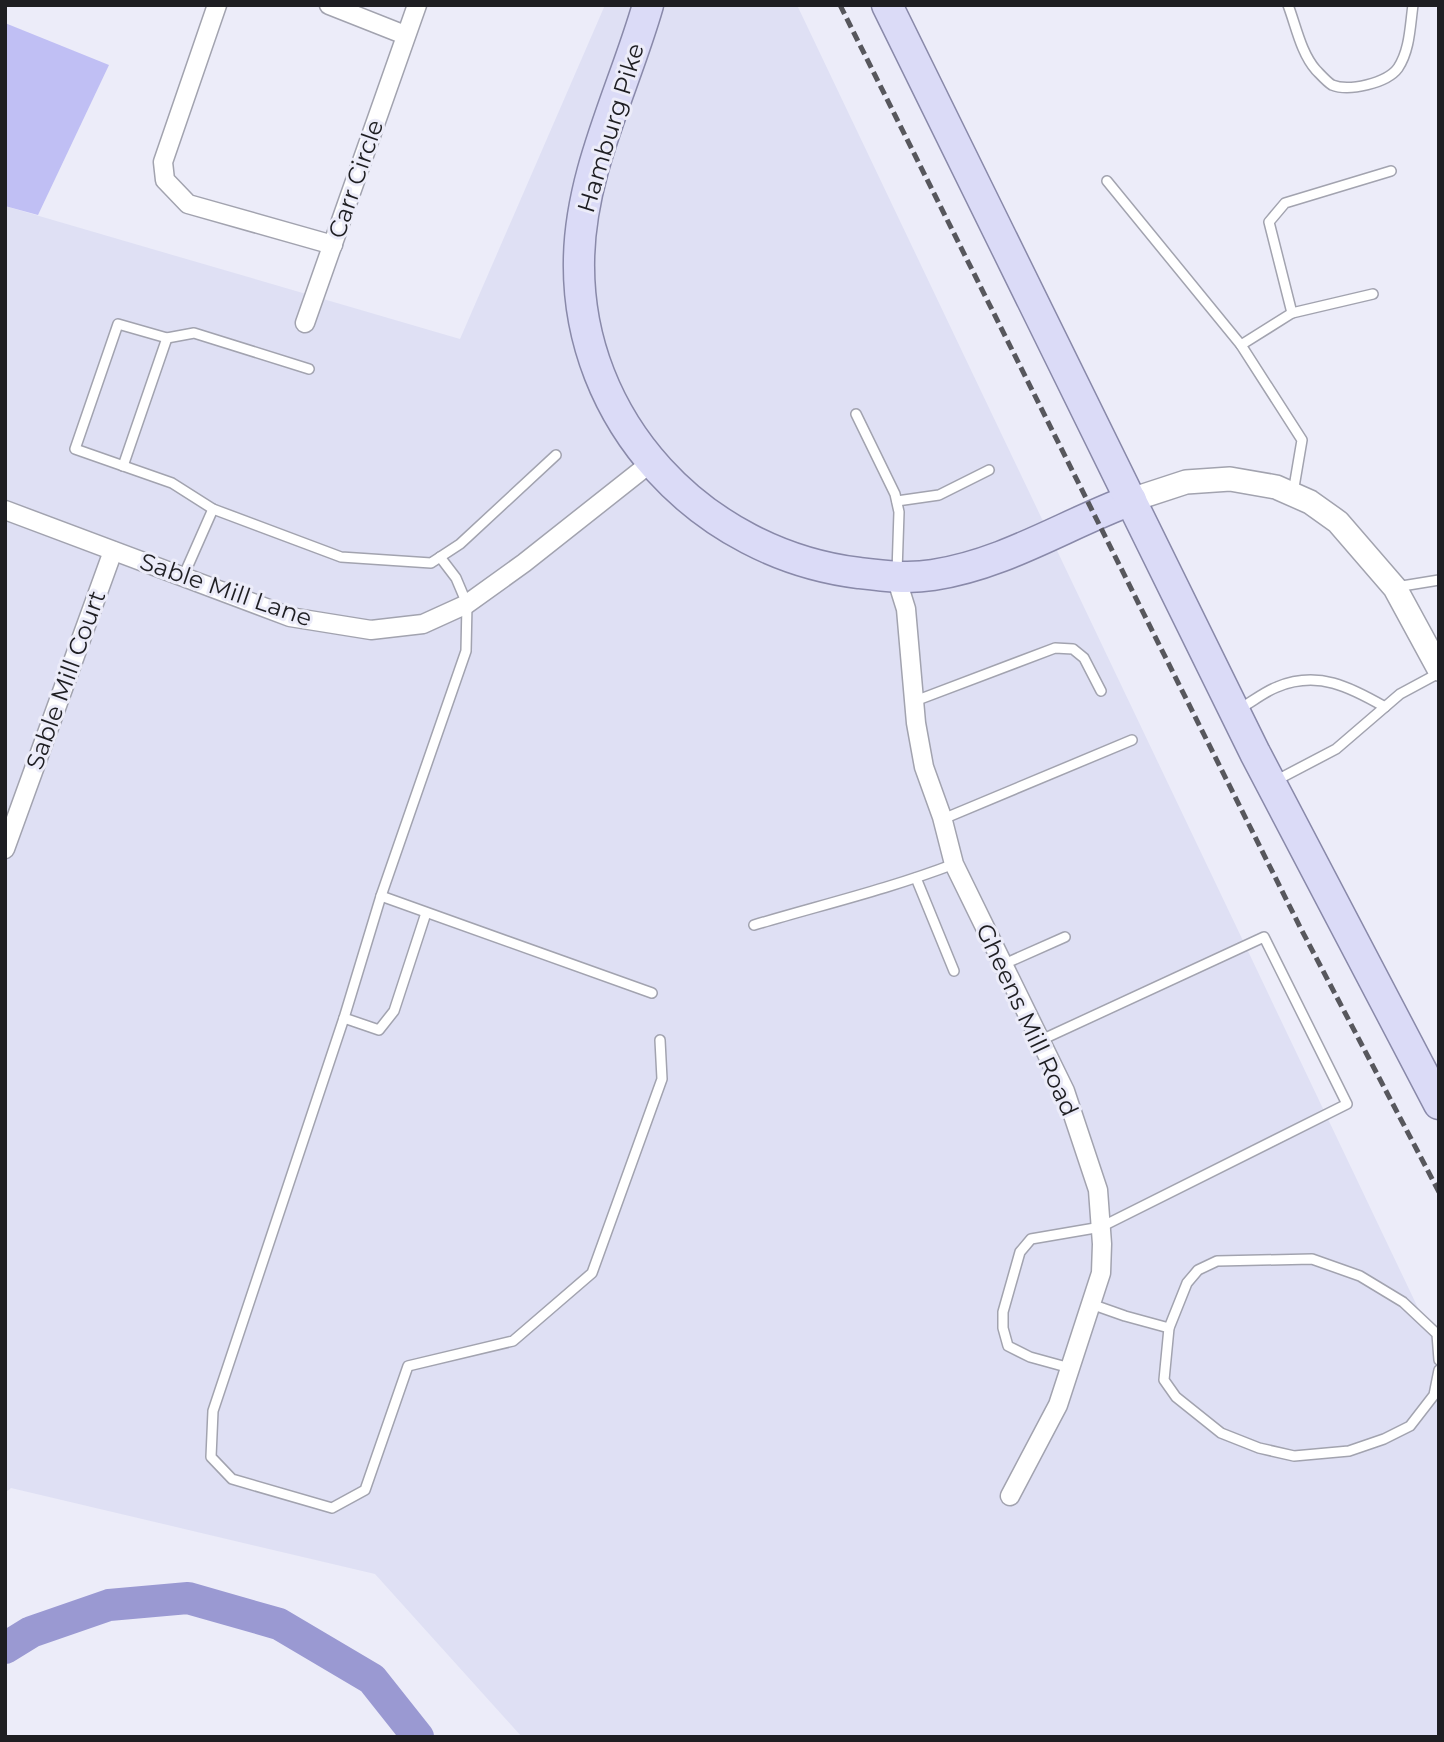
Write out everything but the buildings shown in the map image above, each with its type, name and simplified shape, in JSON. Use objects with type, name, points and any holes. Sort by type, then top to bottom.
[{"type":"main road","name":"Hamburg Pike","points":[[648,5],[597,158],[582,219],[579,259],[580,297],[586,333],[600,380],[633,439],[653,461],[702,510],[741,536],[788,558],[834,570],[896,577],[932,575],[998,558],[1131,500]]},
{"type":"main road","points":[[887,5],[1235,712],[1439,1104]]},
{"type":"street","points":[[217,5],[163,162],[165,180],[188,204],[333,245]]},
{"type":"street","points":[[329,5],[405,35]]},
{"type":"street","name":"Carr Circle","points":[[305,323],[416,5]]},
{"type":"street","name":"Sable Mill Lane","points":[[5,510],[290,617],[371,630],[423,624],[467,604],[524,563],[653,461]]},
{"type":"street","points":[[1131,500],[1185,482],[1230,479],[1276,487],[1310,502],[1338,522],[1395,587],[1439,671]]},
{"type":"street","name":"Sable Mill Court","points":[[5,849],[113,551]]},
{"type":"street","name":"Gheens Mill Road","points":[[896,577],[906,609],[916,723],[924,767],[943,819],[954,864],[1065,1091],[1098,1190],[1101,1273],[1058,1405],[1010,1496]]},
{"type":"lane","points":[[1289,5],[1303,47],[1315,69],[1333,85],[1359,87],[1381,81],[1397,70],[1408,46],[1413,5]]},
{"type":"lane","points":[[1292,313],[1269,222],[1285,203],[1391,170]]},
{"type":"lane","points":[[1107,181],[1241,345],[1302,440],[1293,495]]},
{"type":"lane","points":[[1241,345],[1292,313],[1373,295]]},
{"type":"lane","points":[[309,369],[194,333],[167,338],[118,324],[75,449],[172,483],[213,509],[341,557],[431,563],[460,544],[556,455]]},
{"type":"lane","points":[[123,466],[167,338]]},
{"type":"lane","points":[[856,414],[895,494],[900,512],[896,577]]},
{"type":"lane","points":[[897,501],[939,495],[989,470]]},
{"type":"lane","points":[[183,577],[213,509]]},
{"type":"lane","points":[[440,557],[456,578],[467,604],[466,651],[380,896],[344,1018],[213,1411],[211,1457],[232,1479],[332,1508],[365,1490],[408,1366],[513,1341],[592,1273],[662,1079],[660,1040]]},
{"type":"lane","points":[[1395,587],[1439,580]]},
{"type":"lane","points":[[915,701],[1055,648],[1073,649],[1084,658],[1101,691]]},
{"type":"lane","points":[[1271,783],[1336,749],[1400,694],[1439,671]]},
{"type":"lane","points":[[1235,712],[1278,686],[1315,678],[1353,689],[1385,707]]},
{"type":"lane","points":[[943,819],[1132,740]]},
{"type":"lane","points":[[754,925],[916,878],[954,864]]},
{"type":"lane","points":[[916,878],[954,971]]},
{"type":"lane","points":[[380,896],[652,993]]},
{"type":"lane","points":[[344,1018],[379,1030],[394,1011],[426,913]]},
{"type":"lane","points":[[1002,965],[1065,937]]},
{"type":"lane","points":[[1039,1041],[1264,937],[1348,1104],[1101,1227],[1031,1239],[1020,1252],[1003,1311],[1003,1328],[1008,1346],[1030,1357],[1070,1368]]},
{"type":"lane","points":[[1439,1360],[1437,1334],[1403,1303],[1360,1276],[1312,1259],[1217,1261],[1198,1270],[1188,1283],[1168,1328],[1164,1380],[1175,1397],[1221,1433],[1259,1448],[1294,1457],[1349,1451],[1384,1439],[1410,1426],[1434,1395],[1439,1370]]},
{"type":"lane","points":[[1091,1304],[1125,1317],[1168,1328]]},
{"type":"shaded area","points":[[605,5],[797,5],[1439,1352],[1439,1737],[522,1737],[375,1574],[11,1488],[5,1493],[5,206],[460,339]]},
{"type":"shaded area","points":[[5,23],[109,65],[38,215],[5,206]]},
{"type":"waterway","points":[[5,1648],[31,1632],[109,1605],[188,1598],[279,1624],[372,1679],[418,1737]]},
{"type":"railway","points":[[840,5],[1300,927],[1439,1192]]}]
